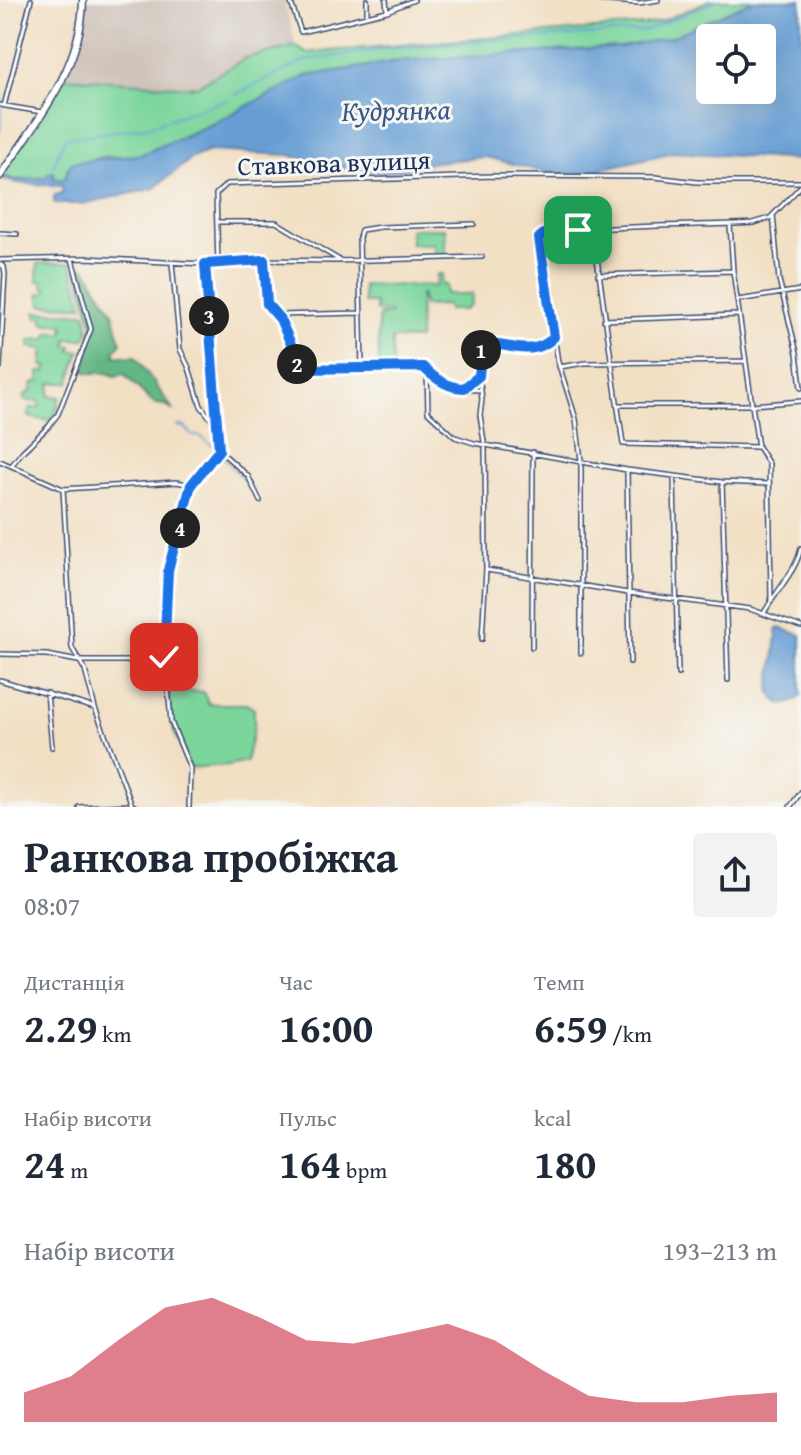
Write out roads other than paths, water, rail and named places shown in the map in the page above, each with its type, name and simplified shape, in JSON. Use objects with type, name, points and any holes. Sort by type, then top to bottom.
[{"type":"main road","points":[[1,175],[64,77],[74,52],[81,1]]},
{"type":"street","points":[[31,0],[2,106],[42,112]]},
{"type":"street","points":[[290,0],[301,32],[387,11],[414,0]]},
{"type":"street","points":[[367,0],[367,15]]},
{"type":"street","points":[[386,0],[387,11]]},
{"type":"street","points":[[595,0],[645,3],[658,0]]},
{"type":"street","name":"Ставкова вулиця","points":[[218,264],[216,194],[227,184],[528,176],[655,177],[697,182],[801,184]]},
{"type":"street","points":[[581,653],[581,460],[576,419],[559,367],[539,238],[544,234],[593,230],[753,223],[773,215],[801,184]]},
{"type":"street","points":[[773,215],[782,294],[797,353],[801,388]]},
{"type":"street","points":[[217,222],[276,222],[341,261],[482,257]]},
{"type":"street","points":[[362,367],[361,230],[474,224]]},
{"type":"street","points":[[730,225],[733,271],[758,447],[768,460],[771,599]]},
{"type":"street","points":[[593,230],[622,442],[627,445],[758,447]]},
{"type":"street","points":[[0,233],[17,234]]},
{"type":"street","points":[[0,367],[5,274],[0,262],[72,258],[218,264],[334,259]]},
{"type":"street","points":[[12,465],[58,414],[91,329],[72,258]]},
{"type":"street","points":[[264,260],[267,304],[277,315],[302,369],[421,367],[453,388],[467,387],[480,393]]},
{"type":"street","points":[[172,263],[180,349],[201,406],[214,420]]},
{"type":"street","points":[[205,264],[214,420],[219,450],[248,476],[260,501]]},
{"type":"street","points":[[598,275],[733,271]]},
{"type":"street","points":[[738,300],[801,290]]},
{"type":"street","points":[[277,315],[362,313]]},
{"type":"street","points":[[604,320],[739,315]]},
{"type":"street","points":[[482,639],[486,569],[479,376],[481,349],[484,343],[524,350],[540,348],[554,337]]},
{"type":"street","points":[[559,367],[745,361]]},
{"type":"street","points":[[427,371],[428,412],[455,437],[483,445],[627,470],[722,482],[769,484]]},
{"type":"street","points":[[467,387],[479,376]]},
{"type":"street","points":[[618,405],[752,405],[801,401]]},
{"type":"street","points":[[189,807],[190,768],[171,722],[163,659],[168,570],[191,485],[219,450]]},
{"type":"street","points":[[532,647],[533,452]]},
{"type":"street","points":[[0,461],[63,489],[177,482],[191,485]]},
{"type":"street","points":[[627,470],[630,662]]},
{"type":"street","points":[[674,476],[678,674]]},
{"type":"street","points":[[722,482],[728,680]]},
{"type":"street","points":[[63,489],[72,648],[85,670],[95,708],[134,806],[79,807]]},
{"type":"street","points":[[764,613],[798,563],[801,548]]},
{"type":"street","points":[[486,569],[764,613],[801,627]]},
{"type":"street","points":[[0,654],[47,655],[78,661],[163,659]]},
{"type":"street","points":[[0,681],[95,708]]},
{"type":"street","points":[[47,693],[52,747]]},
{"type":"street","points":[[790,807],[801,792]]},
{"type":"water","name":"Кудрянка","points":[[754,0],[801,0],[801,160],[674,152],[575,175],[548,173],[485,157],[435,162],[386,173],[335,167],[289,155],[209,151],[192,158],[154,188],[81,204],[56,204],[54,196],[63,192],[62,186],[17,183],[0,178],[0,175],[16,180],[44,178],[51,172],[54,173],[53,178],[62,180],[70,164],[75,162],[140,155],[212,124],[306,76],[399,61],[621,47],[672,37],[696,26],[696,104],[776,104],[776,24],[701,24]]},
{"type":"water","points":[[779,628],[801,635],[801,696],[787,704],[779,703],[770,690],[776,630]]},
{"type":"waterway","points":[[235,95],[304,61],[395,47],[645,31],[718,0]]},
{"type":"waterway","points":[[0,87],[2,104]]},
{"type":"waterway","points":[[53,166],[65,138],[147,127],[228,99]]},
{"type":"waterway","points":[[0,132],[2,108]]},
{"type":"waterway","points":[[177,426],[185,427],[193,436],[200,436],[217,449]]},
{"type":"waterway","points":[[220,453],[249,486]]}]
